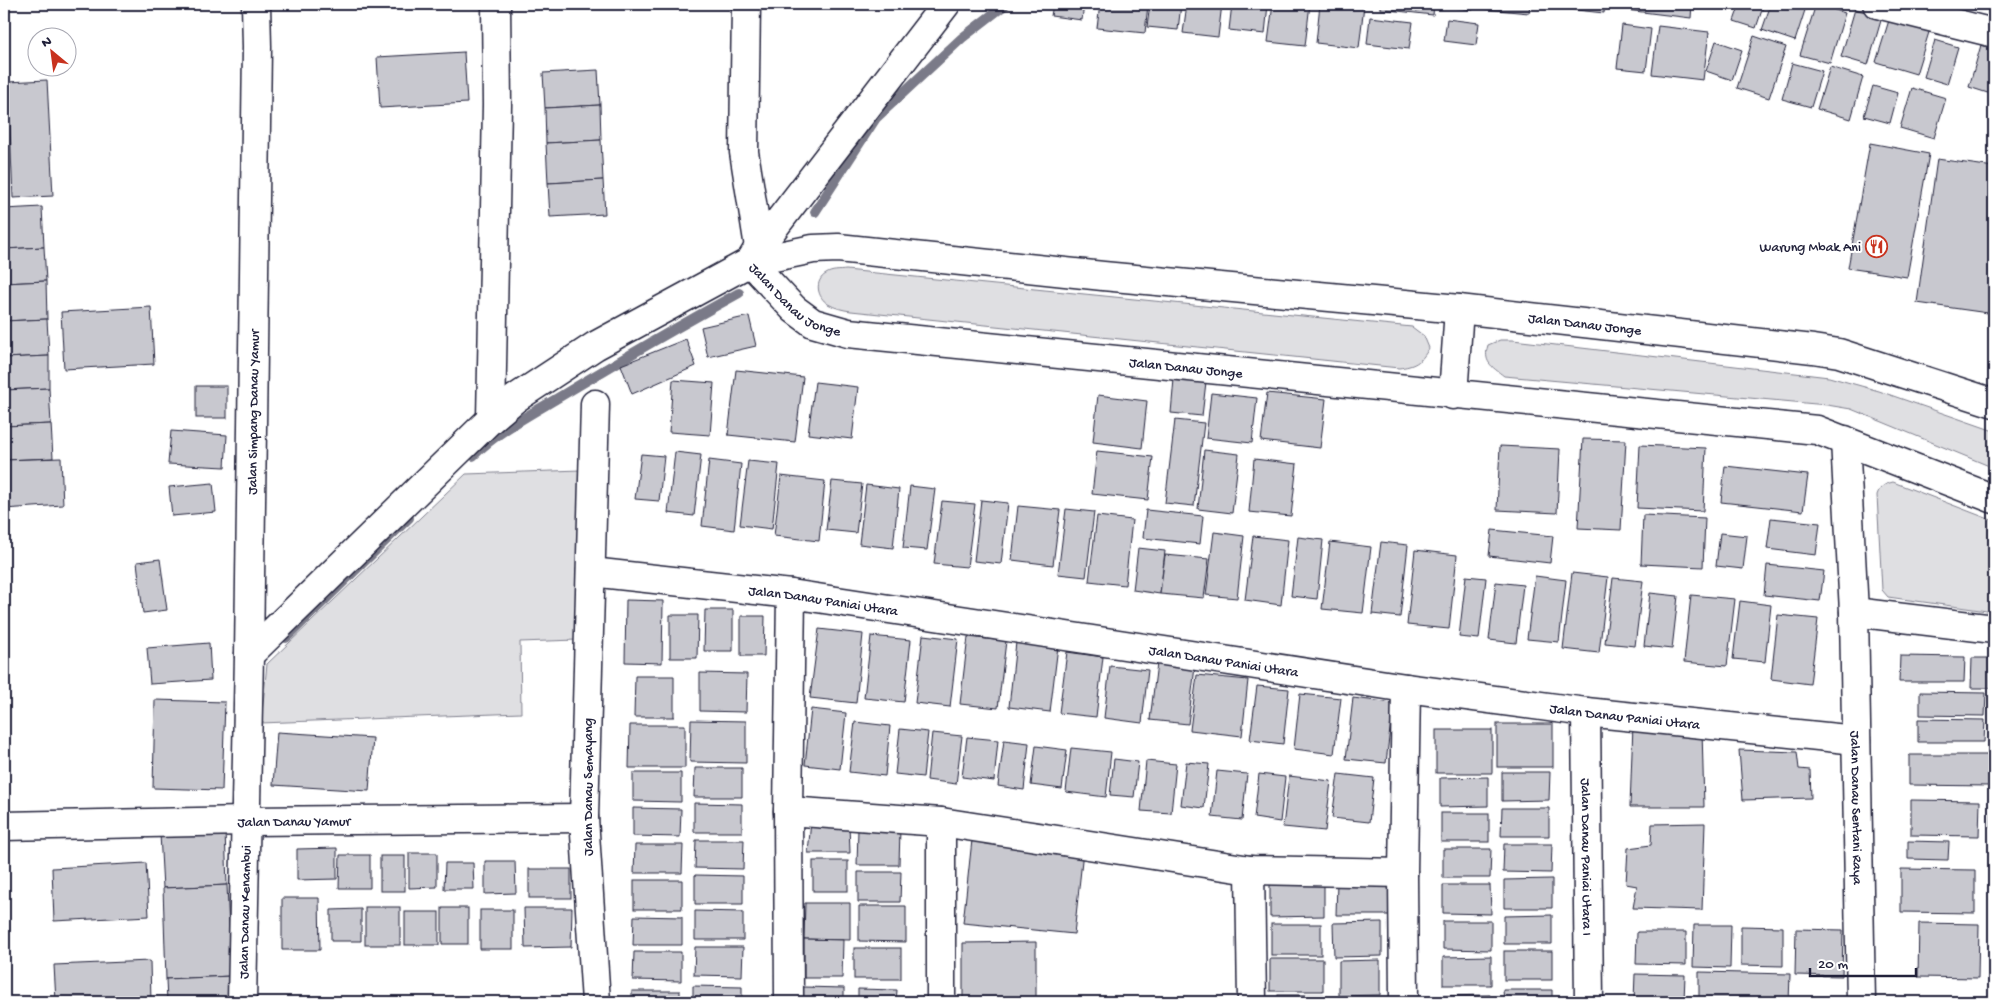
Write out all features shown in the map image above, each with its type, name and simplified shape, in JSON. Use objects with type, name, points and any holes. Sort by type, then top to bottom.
[{"type":"street","name":"Jalan Simpang Danau Yamur","points":[[245,821],[249,655],[256,4]]},
{"type":"street","points":[[492,420],[497,106],[496,4]]},
{"type":"street","points":[[746,4],[744,152],[754,255]]},
{"type":"street","points":[[249,655],[516,398],[595,346],[754,255],[946,4]]},
{"type":"street","points":[[1877,4],[1994,33]]},
{"type":"street","name":"Jalan Danau Jonge","points":[[754,255],[838,248],[1103,276],[1460,309],[1839,353],[1994,403]]},
{"type":"street","name":"Jalan Danau Jonge","points":[[754,255],[794,310],[813,323],[848,333],[1452,395],[1817,430],[1994,499]]},
{"type":"street","points":[[1452,395],[1460,309]]},
{"type":"street","name":"Jalan Danau Semayang","points":[[595,404],[584,818],[596,1002]]},
{"type":"street","name":"Jalan Danau Sentani Raya","points":[[1845,440],[1854,612],[1860,1002]]},
{"type":"street","name":"Jalan Danau Paniai Utara","points":[[591,572],[791,594],[1406,688],[1586,712],[1856,740]]},
{"type":"street","points":[[789,1002],[788,811],[791,594]]},
{"type":"street","points":[[1854,612],[1994,629]]},
{"type":"street","points":[[1404,1002],[1403,873],[1406,688]]},
{"type":"street","name":"Jalan Danau Paniai Utara I","points":[[1586,712],[1589,1002]]},
{"type":"street","points":[[788,811],[941,822],[1250,870],[1403,873]]},
{"type":"street","name":"Jalan Danau Yamur","points":[[4,826],[245,821],[584,818]]},
{"type":"street","name":"Jalan Danau Kenambui","points":[[242,1002],[245,821]]},
{"type":"street","points":[[941,822],[941,1002]]},
{"type":"street","points":[[1250,870],[1252,1002]]},
{"type":"shaded area","points":[[846,270],[1412,327],[1424,336],[1429,348],[1417,363],[1399,368],[851,311],[839,309],[828,304],[821,297],[818,289],[822,277],[826,274],[833,271]]},
{"type":"shaded area","points":[[1500,340],[1829,377],[1879,391],[1994,431],[1994,468],[1851,409],[1827,405],[1504,376],[1487,360],[1488,345]]},
{"type":"shaded area","points":[[581,470],[577,640],[520,642],[521,713],[261,723],[267,664],[466,474]]},
{"type":"shaded area","points":[[1893,482],[1994,521],[1994,612],[1888,597],[1882,590],[1877,495],[1883,486]]},
{"type":"building","points":[[380,4],[468,4],[468,5],[381,8]]},
{"type":"building","points":[[1053,4],[1084,4],[1082,20],[1051,16]]},
{"type":"building","points":[[1100,4],[1148,4],[1145,33],[1097,28]]},
{"type":"building","points":[[1150,4],[1181,4],[1178,30],[1147,27]]},
{"type":"building","points":[[1187,4],[1222,4],[1218,37],[1183,33]]},
{"type":"building","points":[[1232,4],[1268,4],[1265,34],[1229,30]]},
{"type":"building","points":[[1273,4],[1310,4],[1305,46],[1268,42]]},
{"type":"building","points":[[1320,4],[1364,5],[1359,48],[1316,43]]},
{"type":"building","points":[[1380,4],[1434,4],[1433,15],[1380,9]]},
{"type":"building","points":[[1445,4],[1474,4],[1473,10],[1444,6]]},
{"type":"building","points":[[1486,4],[1530,4],[1529,13],[1486,9]]},
{"type":"building","points":[[1539,4],[1605,4],[1604,13],[1539,6]]},
{"type":"building","points":[[1626,4],[1692,4],[1691,18],[1626,10]]},
{"type":"building","points":[[1740,4],[1764,4],[1756,28],[1734,21]]},
{"type":"building","points":[[1771,4],[1807,4],[1795,41],[1762,30]]},
{"type":"building","points":[[1816,4],[1845,13],[1830,63],[1800,55]]},
{"type":"building","points":[[1855,9],[1882,17],[1868,65],[1841,57]]},
{"type":"building","points":[[1370,17],[1413,22],[1409,49],[1367,44]]},
{"type":"building","points":[[1890,17],[1930,29],[1916,74],[1876,62]]},
{"type":"building","points":[[1447,19],[1479,23],[1476,45],[1444,41]]},
{"type":"building","points":[[1622,25],[1651,29],[1646,71],[1617,68]]},
{"type":"building","points":[[1658,26],[1709,32],[1703,80],[1652,74]]},
{"type":"building","points":[[1754,36],[1786,47],[1769,98],[1737,88]]},
{"type":"building","points":[[1935,40],[1958,47],[1947,84],[1924,77]]},
{"type":"building","points":[[1716,41],[1742,50],[1732,80],[1706,71]]},
{"type":"building","points":[[1981,45],[1994,48],[1994,95],[1969,87]]},
{"type":"building","points":[[464,52],[467,103],[380,108],[377,57]]},
{"type":"building","points":[[1792,63],[1822,71],[1811,107],[1782,99]]},
{"type":"building","points":[[1830,67],[1863,77],[1851,119],[1817,109]]},
{"type":"building","points":[[598,70],[600,105],[545,108],[543,73]]},
{"type":"building","points":[[47,80],[53,196],[13,198],[8,82]]},
{"type":"building","points":[[1873,86],[1898,93],[1890,123],[1864,116]]},
{"type":"building","points":[[1912,88],[1946,98],[1934,138],[1900,128]]},
{"type":"building","points":[[600,105],[601,140],[546,143],[545,108]]},
{"type":"building","points":[[601,140],[603,180],[548,183],[546,143]]},
{"type":"building","points":[[1870,143],[1929,154],[1907,277],[1848,268]]},
{"type":"building","points":[[1937,159],[1994,167],[1994,268],[1988,313],[1917,303]]},
{"type":"building","points":[[603,180],[605,214],[550,217],[548,183]]},
{"type":"building","points":[[42,207],[44,247],[4,249],[4,209]]},
{"type":"building","points":[[44,247],[46,281],[4,283],[4,249]]},
{"type":"building","points":[[46,281],[47,319],[4,321],[4,283]]},
{"type":"building","points":[[151,307],[154,364],[64,369],[61,312]]},
{"type":"building","points":[[749,316],[756,346],[708,357],[701,327]]},
{"type":"building","points":[[47,319],[49,356],[4,358],[4,321]]},
{"type":"building","points":[[686,339],[696,366],[632,394],[621,365]]},
{"type":"building","points":[[49,356],[49,388],[4,390],[4,358]]},
{"type":"building","points":[[736,370],[803,377],[795,442],[728,435]]},
{"type":"building","points":[[1174,379],[1206,382],[1202,416],[1171,413]]},
{"type":"building","points":[[673,380],[714,383],[710,435],[669,432]]},
{"type":"building","points":[[815,382],[858,387],[852,439],[808,434]]},
{"type":"building","points":[[196,386],[227,386],[227,418],[196,418]]},
{"type":"building","points":[[49,388],[51,424],[4,426],[4,390]]},
{"type":"building","points":[[1211,393],[1257,398],[1252,443],[1206,438]]},
{"type":"building","points":[[1267,393],[1326,399],[1320,448],[1261,441]]},
{"type":"building","points":[[1098,395],[1147,401],[1142,448],[1093,442]]},
{"type":"building","points":[[1175,420],[1204,423],[1194,506],[1165,503]]},
{"type":"building","points":[[51,424],[53,458],[4,460],[4,426]]},
{"type":"building","points":[[171,431],[227,435],[225,467],[168,464]]},
{"type":"building","points":[[1583,439],[1626,440],[1621,530],[1578,528]]},
{"type":"building","points":[[1640,445],[1706,448],[1703,511],[1637,508]]},
{"type":"building","points":[[1500,446],[1560,449],[1557,513],[1497,510]]},
{"type":"building","points":[[1204,450],[1239,454],[1232,513],[1198,509]]},
{"type":"building","points":[[1097,451],[1153,457],[1148,500],[1092,494]]},
{"type":"building","points":[[675,452],[701,455],[694,516],[668,513]]},
{"type":"building","points":[[641,454],[664,456],[659,501],[635,499]]},
{"type":"building","points":[[61,458],[63,505],[4,509],[4,460]]},
{"type":"building","points":[[1254,459],[1297,464],[1291,516],[1249,512]]},
{"type":"building","points":[[709,460],[741,464],[734,530],[702,526]]},
{"type":"building","points":[[748,461],[779,464],[772,529],[740,525]]},
{"type":"building","points":[[1725,466],[1808,475],[1803,511],[1721,502]]},
{"type":"building","points":[[781,476],[825,481],[819,541],[774,536]]},
{"type":"building","points":[[832,481],[862,484],[856,533],[826,530]]},
{"type":"building","points":[[213,483],[216,512],[172,516],[169,487]]},
{"type":"building","points":[[866,485],[899,489],[893,548],[859,544]]},
{"type":"building","points":[[910,486],[935,489],[927,550],[903,548]]},
{"type":"building","points":[[981,500],[1008,503],[1001,564],[974,561]]},
{"type":"building","points":[[942,501],[975,504],[967,567],[934,564]]},
{"type":"building","points":[[1018,506],[1060,510],[1053,565],[1012,560]]},
{"type":"building","points":[[1066,509],[1094,512],[1086,577],[1058,574]]},
{"type":"building","points":[[1146,510],[1203,516],[1200,544],[1143,538]]},
{"type":"building","points":[[1643,515],[1705,518],[1703,567],[1641,564]]},
{"type":"building","points":[[1097,516],[1132,520],[1125,585],[1089,581]]},
{"type":"building","points":[[1771,518],[1820,523],[1816,555],[1767,549]]},
{"type":"building","points":[[1492,530],[1553,536],[1550,563],[1489,556]]},
{"type":"building","points":[[1214,532],[1244,536],[1237,598],[1206,595]]},
{"type":"building","points":[[1720,533],[1747,536],[1743,569],[1716,566]]},
{"type":"building","points":[[1253,536],[1288,540],[1281,605],[1245,600]]},
{"type":"building","points":[[1298,537],[1323,540],[1317,599],[1291,596]]},
{"type":"building","points":[[1330,542],[1371,547],[1363,613],[1322,609]]},
{"type":"building","points":[[1381,542],[1408,545],[1400,617],[1372,614]]},
{"type":"building","points":[[1138,548],[1165,551],[1160,594],[1133,590]]},
{"type":"building","points":[[1415,550],[1457,555],[1449,629],[1407,625]]},
{"type":"building","points":[[1165,555],[1209,559],[1204,598],[1160,594]]},
{"type":"building","points":[[160,559],[167,610],[143,613],[137,562]]},
{"type":"building","points":[[1767,565],[1824,571],[1820,601],[1764,595]]},
{"type":"building","points":[[1572,573],[1608,577],[1599,653],[1563,649]]},
{"type":"building","points":[[1466,576],[1486,578],[1479,639],[1459,637]]},
{"type":"building","points":[[1535,576],[1566,580],[1559,642],[1527,639]]},
{"type":"building","points":[[1613,578],[1643,581],[1635,646],[1605,643]]},
{"type":"building","points":[[1496,582],[1523,585],[1516,643],[1489,640]]},
{"type":"building","points":[[1650,593],[1678,596],[1672,649],[1644,646]]},
{"type":"building","points":[[1691,595],[1735,599],[1727,666],[1684,662]]},
{"type":"building","points":[[626,600],[663,601],[662,663],[625,662]]},
{"type":"building","points":[[1740,601],[1771,605],[1765,662],[1733,659]]},
{"type":"building","points":[[705,610],[733,610],[733,651],[704,651]]},
{"type":"building","points":[[670,615],[698,615],[697,658],[670,658]]},
{"type":"building","points":[[1778,615],[1818,619],[1810,684],[1771,679]]},
{"type":"building","points":[[741,616],[765,616],[764,656],[741,656]]},
{"type":"building","points":[[819,629],[863,634],[856,703],[810,698]]},
{"type":"building","points":[[923,635],[958,639],[950,707],[915,703]]},
{"type":"building","points":[[871,636],[911,640],[904,702],[864,698]]},
{"type":"building","points":[[968,637],[1006,641],[998,708],[960,704]]},
{"type":"building","points":[[1016,642],[1058,646],[1050,712],[1009,707]]},
{"type":"building","points":[[209,643],[211,680],[150,684],[147,648]]},
{"type":"building","points":[[1067,652],[1103,657],[1096,717],[1059,713]]},
{"type":"building","points":[[1900,656],[1965,657],[1964,682],[1899,682]]},
{"type":"building","points":[[1972,658],[1993,658],[1993,688],[1971,688]]},
{"type":"building","points":[[1157,663],[1195,667],[1188,724],[1150,720]]},
{"type":"building","points":[[1110,666],[1148,670],[1142,723],[1104,718]]},
{"type":"building","points":[[700,673],[747,674],[746,712],[700,711]]},
{"type":"building","points":[[1197,675],[1248,680],[1242,736],[1190,730]]},
{"type":"building","points":[[635,676],[674,676],[674,717],[634,717]]},
{"type":"building","points":[[1257,686],[1289,689],[1283,744],[1250,740]]},
{"type":"building","points":[[1920,692],[1986,693],[1985,716],[1920,715]]},
{"type":"building","points":[[1300,694],[1341,698],[1334,754],[1294,749]]},
{"type":"building","points":[[1353,698],[1393,703],[1386,763],[1346,759]]},
{"type":"building","points":[[155,700],[225,702],[222,790],[153,788]]},
{"type":"building","points":[[811,709],[846,713],[840,769],[805,765]]},
{"type":"building","points":[[1918,719],[1985,720],[1984,742],[1918,742]]},
{"type":"building","points":[[691,720],[746,721],[746,763],[690,762]]},
{"type":"building","points":[[855,722],[890,726],[885,776],[849,772]]},
{"type":"building","points":[[1497,724],[1553,724],[1553,767],[1497,767]]},
{"type":"building","points":[[1633,724],[1702,729],[1704,807],[1630,807]]},
{"type":"building","points":[[630,725],[685,725],[685,768],[629,768]]},
{"type":"building","points":[[900,729],[928,732],[923,777],[895,774]]},
{"type":"building","points":[[1436,730],[1492,730],[1492,773],[1436,773]]},
{"type":"building","points":[[277,732],[373,738],[369,791],[273,785]]},
{"type":"building","points":[[932,733],[962,736],[956,784],[927,780]]},
{"type":"building","points":[[967,737],[998,740],[994,781],[962,777]]},
{"type":"building","points":[[1004,740],[1029,743],[1024,790],[998,786]]},
{"type":"building","points":[[1036,746],[1067,750],[1062,789],[1031,785]]},
{"type":"building","points":[[1071,748],[1111,752],[1106,797],[1066,792]]},
{"type":"building","points":[[1739,750],[1797,752],[1799,769],[1810,770],[1811,798],[1743,800]]},
{"type":"building","points":[[1909,755],[1991,755],[1990,786],[1909,785]]},
{"type":"building","points":[[1114,759],[1138,762],[1134,797],[1110,795]]},
{"type":"building","points":[[1146,761],[1176,764],[1171,813],[1141,811]]},
{"type":"building","points":[[1186,762],[1209,764],[1204,808],[1181,805]]},
{"type":"building","points":[[695,768],[742,768],[742,797],[694,797]]},
{"type":"building","points":[[1217,771],[1247,774],[1242,820],[1212,817]]},
{"type":"building","points":[[1502,772],[1550,772],[1549,800],[1502,801]]},
{"type":"building","points":[[633,773],[681,773],[681,802],[633,801]]},
{"type":"building","points":[[1259,774],[1285,777],[1280,822],[1254,818]]},
{"type":"building","points":[[1338,774],[1374,778],[1369,822],[1332,818]]},
{"type":"building","points":[[1289,776],[1331,781],[1325,831],[1283,827]]},
{"type":"building","points":[[1488,777],[1488,806],[1440,807],[1440,778]]},
{"type":"building","points":[[1911,800],[1980,801],[1979,836],[1911,835]]},
{"type":"building","points":[[694,803],[742,804],[742,832],[694,832]]},
{"type":"building","points":[[1992,803],[1994,803],[1994,858],[1991,858]]},
{"type":"building","points":[[633,808],[681,809],[680,837],[633,836]]},
{"type":"building","points":[[1502,808],[1549,808],[1549,836],[1501,836]]},
{"type":"building","points":[[1441,813],[1489,813],[1489,842],[1441,842]]},
{"type":"building","points":[[811,821],[849,824],[850,853],[808,853]]},
{"type":"building","points":[[1705,823],[1702,910],[1633,908],[1637,886],[1626,884],[1628,848],[1651,845],[1652,824]]},
{"type":"building","points":[[858,829],[900,829],[899,865],[857,865]]},
{"type":"building","points":[[225,831],[227,885],[163,888],[160,834]]},
{"type":"building","points":[[696,840],[744,840],[743,869],[695,868]]},
{"type":"building","points":[[972,840],[1083,851],[1074,934],[963,923]]},
{"type":"building","points":[[1908,841],[1949,842],[1948,860],[1908,859]]},
{"type":"building","points":[[1504,844],[1552,844],[1551,873],[1503,872]]},
{"type":"building","points":[[635,845],[683,845],[682,873],[634,873]]},
{"type":"building","points":[[337,848],[337,879],[297,880],[297,849]]},
{"type":"building","points":[[1443,849],[1491,849],[1490,878],[1443,878]]},
{"type":"building","points":[[409,853],[437,853],[437,887],[409,888]]},
{"type":"building","points":[[340,855],[370,855],[370,888],[339,888]]},
{"type":"building","points":[[380,856],[405,856],[405,891],[380,891]]},
{"type":"building","points":[[485,861],[515,861],[516,893],[485,894]]},
{"type":"building","points":[[813,861],[848,861],[848,891],[813,891]]},
{"type":"building","points":[[146,863],[149,916],[54,921],[52,868]]},
{"type":"building","points":[[445,863],[473,863],[474,889],[444,889]]},
{"type":"building","points":[[529,869],[571,869],[571,898],[529,898]]},
{"type":"building","points":[[1901,869],[1975,870],[1975,913],[1901,912]]},
{"type":"building","points":[[858,872],[901,872],[900,902],[858,902]]},
{"type":"building","points":[[695,875],[743,876],[743,904],[695,904]]},
{"type":"building","points":[[1552,879],[1552,908],[1504,908],[1504,880]]},
{"type":"building","points":[[634,880],[682,880],[682,909],[634,909]]},
{"type":"building","points":[[1270,880],[1324,880],[1324,916],[1270,917]]},
{"type":"building","points":[[1391,881],[1390,915],[1336,915],[1337,882]]},
{"type":"building","points":[[227,885],[231,976],[166,979],[163,888]]},
{"type":"building","points":[[1443,885],[1490,885],[1491,914],[1443,913]]},
{"type":"building","points":[[282,898],[319,898],[320,950],[282,950]]},
{"type":"building","points":[[805,903],[850,903],[850,940],[804,939]]},
{"type":"building","points":[[859,906],[906,906],[906,942],[859,941]]},
{"type":"building","points":[[365,907],[400,907],[400,945],[365,945]]},
{"type":"building","points":[[442,908],[468,908],[468,944],[442,944]]},
{"type":"building","points":[[524,908],[572,908],[571,947],[525,948]]},
{"type":"building","points":[[361,909],[361,941],[331,941],[331,910]]},
{"type":"building","points":[[480,910],[513,910],[513,949],[480,949]]},
{"type":"building","points":[[695,911],[743,912],[743,940],[695,940]]},
{"type":"building","points":[[405,912],[439,912],[439,945],[405,945]]},
{"type":"building","points":[[1552,915],[1552,944],[1504,944],[1504,916]]},
{"type":"building","points":[[634,916],[682,917],[682,945],[633,945]]},
{"type":"building","points":[[1443,921],[1491,921],[1491,950],[1443,949]]},
{"type":"building","points":[[1382,922],[1382,956],[1334,957],[1333,923]]},
{"type":"building","points":[[1919,923],[1979,924],[1978,978],[1918,977]]},
{"type":"building","points":[[1271,924],[1321,924],[1321,955],[1271,955]]},
{"type":"building","points":[[1694,925],[1731,925],[1730,968],[1693,967]]},
{"type":"building","points":[[1741,926],[1783,927],[1783,966],[1741,965]]},
{"type":"building","points":[[1796,929],[1843,930],[1842,976],[1795,975]]},
{"type":"building","points":[[1637,932],[1686,932],[1686,965],[1636,964]]},
{"type":"building","points":[[804,939],[843,940],[842,978],[804,978]]},
{"type":"building","points":[[1036,942],[1036,1002],[963,1002],[963,943]]},
{"type":"building","points":[[695,947],[743,947],[742,976],[694,975]]},
{"type":"building","points":[[854,948],[901,948],[901,979],[854,979]]},
{"type":"building","points":[[1504,951],[1552,951],[1552,980],[1504,980]]},
{"type":"building","points":[[634,952],[681,952],[681,981],[633,980]]},
{"type":"building","points":[[1491,956],[1491,985],[1443,985],[1443,957]]},
{"type":"building","points":[[1270,959],[1323,959],[1323,991],[1270,991]]},
{"type":"building","points":[[1380,960],[1380,995],[1339,996],[1339,961]]},
{"type":"building","points":[[150,961],[151,1002],[56,1002],[54,965]]},
{"type":"building","points":[[1699,972],[1790,974],[1789,1002],[1699,1002]]},
{"type":"building","points":[[1635,974],[1685,975],[1684,1001],[1634,1000]]},
{"type":"building","points":[[231,976],[232,1002],[167,1002],[166,979]]},
{"type":"building","points":[[693,986],[742,987],[742,1002],[693,1002]]},
{"type":"building","points":[[803,987],[844,988],[844,1002],[803,1002]]},
{"type":"building","points":[[858,989],[897,990],[896,1002],[858,1002]]},
{"type":"building","points":[[1503,990],[1552,990],[1552,1002],[1504,1002]]},
{"type":"building","points":[[632,991],[680,991],[680,1002],[632,1002]]},
{"type":"building","points":[[1278,995],[1324,995],[1324,1002],[1278,1002]]},
{"type":"building","points":[[1490,995],[1490,1002],[1443,1002],[1443,996]]},
{"type":"building","points":[[1927,999],[1984,1000],[1984,1002],[1927,1002]]},
{"type":"building","points":[[1377,1001],[1377,1002],[1335,1002]]},
{"type":"waterway","points":[[815,212],[876,118],[962,38],[1006,4]]},
{"type":"waterway","points":[[473,456],[493,439],[527,416],[739,293]]},
{"type":"waterway","points":[[286,638],[409,518]]},
{"type":"place","name":"Warung Mbak Ani","points":[[1877,246]]}]
